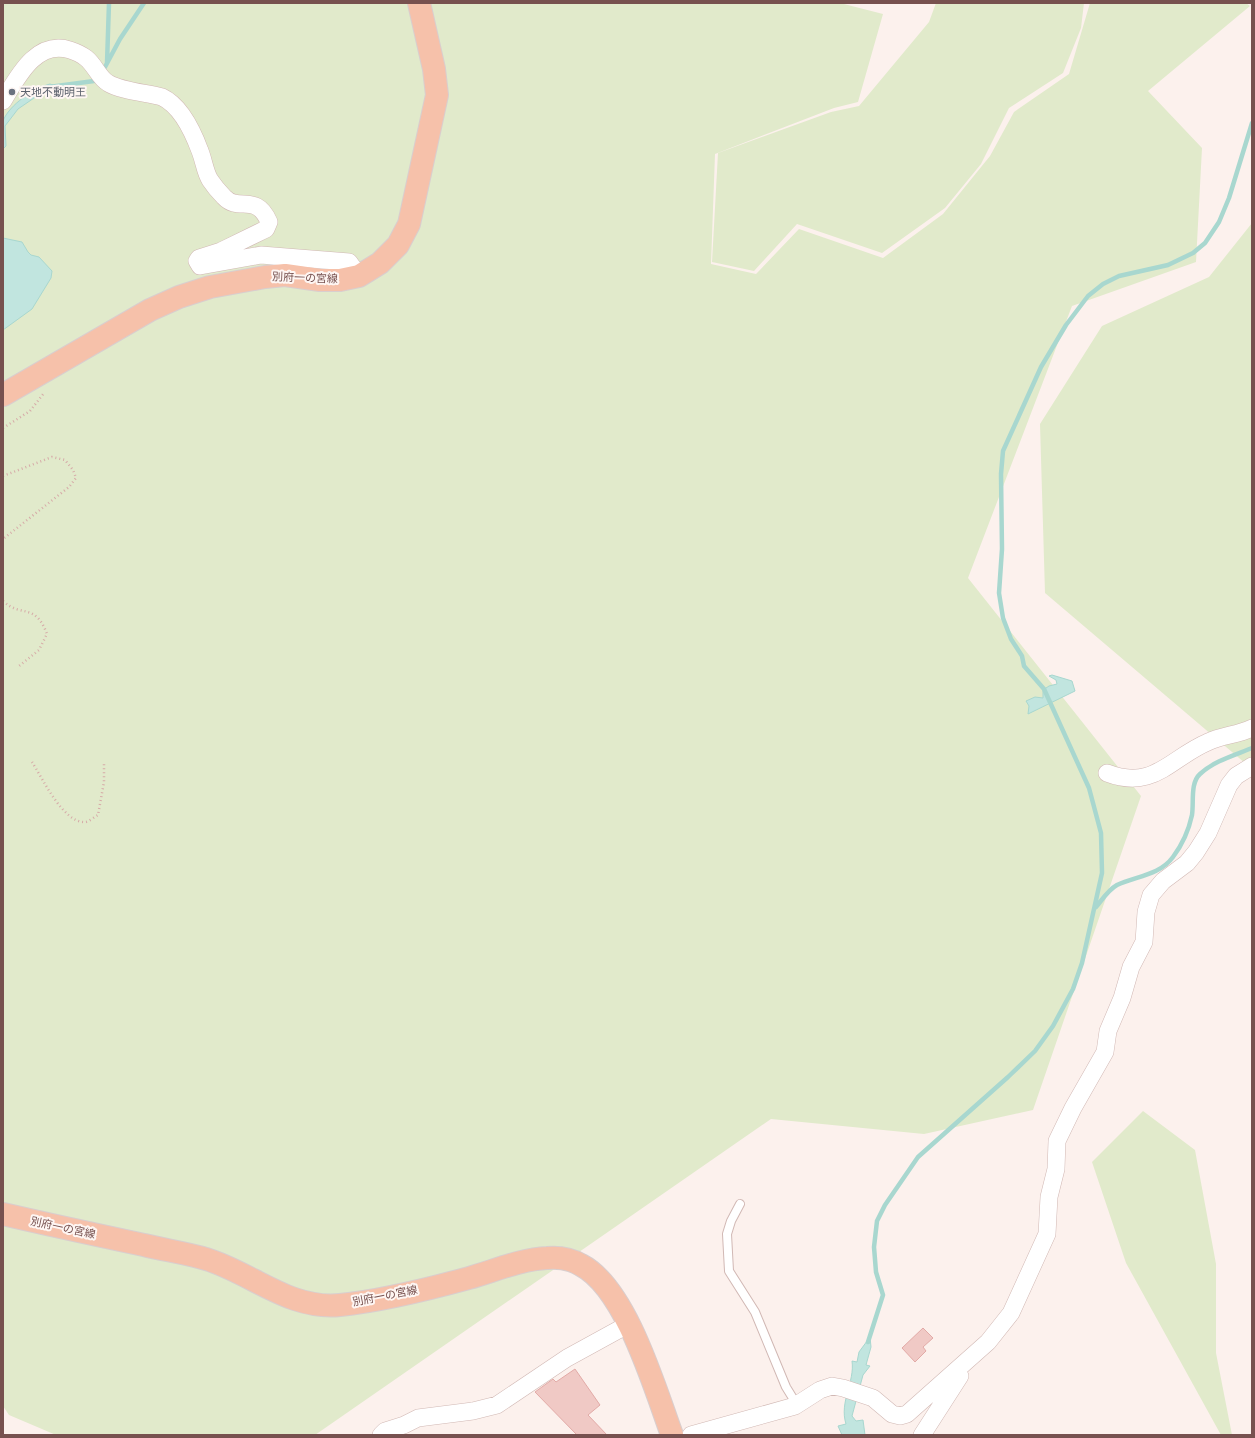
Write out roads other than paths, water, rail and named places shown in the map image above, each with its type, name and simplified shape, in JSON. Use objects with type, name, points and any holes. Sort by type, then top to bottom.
[{"type":"main road","name":"別府一の宮線","points":[[3,395],[150,310],[179,297],[210,287],[285,275],[320,280],[340,280],[359,276],[380,263],[398,244],[409,224],[437,95],[434,70],[419,3]]},
{"type":"main road","name":"別府一の宮線","points":[[3,1214],[206,1259],[278,1294],[306,1303],[322,1305],[340,1305],[378,1299],[466,1278],[534,1259],[558,1258],[582,1265],[598,1277],[616,1302],[629,1324],[641,1351],[672,1435]]},
{"type":"street","points":[[3,101],[19,76],[35,57],[43,52],[61,48],[82,54],[93,64],[107,83],[162,96],[170,100],[181,114],[191,132],[200,150],[210,180],[225,199],[234,203],[256,205],[265,212],[269,222],[266,229],[221,251],[199,258],[197,261],[200,266],[262,255],[349,262],[359,276]]},
{"type":"street","points":[[1107,772],[1120,778],[1144,778],[1206,742],[1252,728]]},
{"type":"street","points":[[691,1435],[794,1406],[820,1390],[832,1386],[873,1398],[892,1414],[900,1416],[907,1414],[999,1331],[1011,1313],[1043,1245],[1049,1221],[1049,1197],[1056,1178],[1057,1141],[1073,1108],[1105,1052],[1108,1031],[1122,998],[1131,967],[1144,942],[1146,912],[1150,896],[1163,881],[1187,863],[1196,852],[1208,833],[1229,784],[1236,776],[1252,766]]},
{"type":"street","points":[[381,1435],[385,1431],[404,1425],[418,1418],[473,1412],[497,1405],[567,1358],[629,1324]]},
{"type":"street","points":[[922,1435],[968,1360]]},
{"type":"lane","points":[[740,1204],[731,1221],[727,1234],[729,1270],[755,1312],[786,1387],[794,1400],[794,1406]]},
{"type":"water","points":[[50,84],[53,85],[18,109],[5,126],[6,146],[3,149],[2,127],[6,115],[16,103],[30,93]]},
{"type":"water","points":[[3,238],[22,242],[31,255],[39,257],[52,271],[51,278],[32,309],[3,330]]},
{"type":"water","points":[[1052,675],[1072,681],[1075,691],[1028,714],[1029,706],[1026,701],[1035,697],[1043,698],[1043,690],[1049,686],[1057,684],[1056,680],[1049,676]]},
{"type":"water","points":[[870,1337],[871,1347],[866,1365],[870,1366],[863,1375],[852,1416],[856,1421],[863,1420],[865,1435],[842,1435],[838,1426],[846,1424],[844,1408],[851,1377],[852,1361],[857,1362],[859,1352]]},
{"type":"waterway","points":[[107,63],[109,3]]},
{"type":"waterway","points":[[105,67],[120,39],[144,3]]},
{"type":"waterway","points":[[49,87],[94,81]]},
{"type":"waterway","points":[[868,1342],[883,1295],[876,1272],[874,1247],[877,1221],[885,1205],[918,1157],[1035,1051],[1053,1026],[1073,989],[1082,963],[1102,873],[1101,833],[1089,788],[1044,689],[1024,666],[1022,656],[1011,639],[1003,618],[999,593],[1002,549],[1001,474],[1003,451],[1041,367],[1066,325],[1088,296],[1103,284],[1119,276],[1168,265],[1193,253],[1205,243],[1219,222],[1229,198],[1252,123]]},
{"type":"waterway","points":[[1096,907],[1108,892],[1117,885],[1154,872],[1173,857],[1185,837],[1189,826],[1192,815],[1194,788],[1197,778],[1212,765],[1252,748]]},
{"type":"place","name":"天地不動明王","points":[[12,92]]}]
